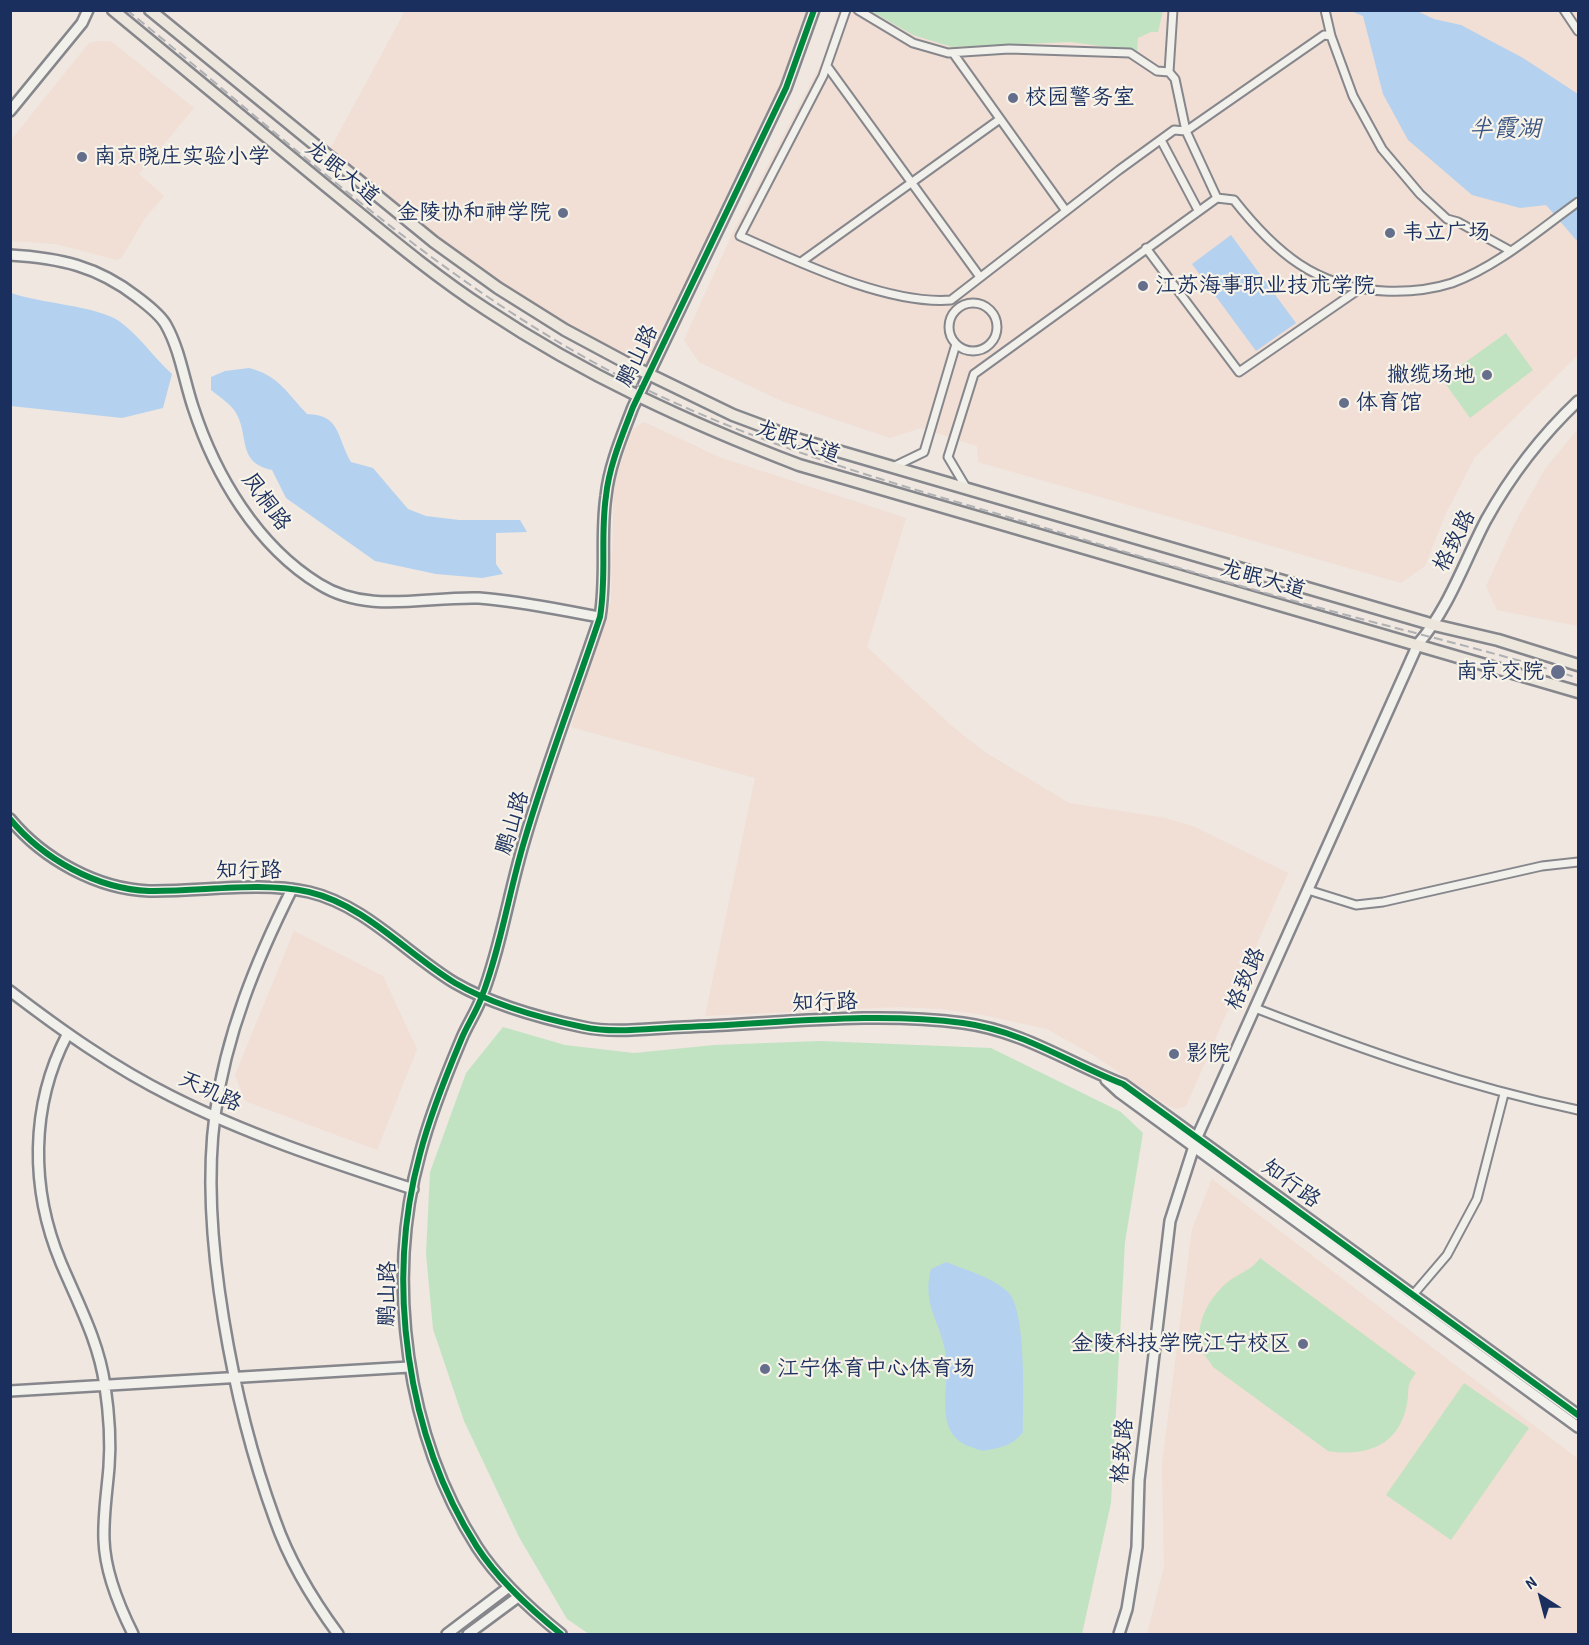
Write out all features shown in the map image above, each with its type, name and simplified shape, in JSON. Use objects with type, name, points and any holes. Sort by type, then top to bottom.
[{"type":"main road","name":"龙眠大道","points":[[113,10],[420,262],[486,310],[552,352],[638,397],[731,439],[799,465],[1578,692]]},
{"type":"main road","name":"龙眠大道","points":[[150,10],[434,242],[565,330],[649,374],[755,423],[800,440],[967,489],[1434,625],[1498,640],[1578,664]]},
{"type":"street","points":[[10,111],[82,24],[88,10]]},
{"type":"street","name":"鹏山路","points":[[561,1635],[518,1597],[478,1548],[449,1495],[429,1445],[409,1368],[404,1290],[407,1232],[413,1189],[419,1156],[435,1104],[482,996],[525,840],[600,617],[605,586],[606,496],[617,450],[638,397],[786,88],[814,10]]},
{"type":"street","points":[[846,10],[827,66],[740,236],[801,262],[891,295],[934,302],[951,300],[1174,130],[1186,131],[1324,34],[1331,36]]},
{"type":"street","points":[[858,10],[913,43],[953,53],[1009,49],[1130,53],[1157,71],[1169,72]]},
{"type":"street","points":[[1173,10],[1169,72],[1175,79],[1186,131],[1217,198]]},
{"type":"street","points":[[1325,10],[1331,36],[1353,96],[1382,149],[1420,194],[1448,219],[1458,222],[1509,250]]},
{"type":"street","points":[[1564,10],[1578,31]]},
{"type":"street","points":[[953,53],[1066,211]]},
{"type":"street","points":[[827,66],[980,277]]},
{"type":"street","points":[[801,262],[1000,119]]},
{"type":"street","points":[[1161,140],[1198,210]]},
{"type":"street","points":[[967,489],[948,457],[974,374],[1217,198],[1234,200],[1262,235],[1297,263],[1330,282],[1358,290],[1408,292],[1451,283],[1509,250],[1578,202]]},
{"type":"street","points":[[1146,248],[1239,372],[1347,300],[1358,290]]},
{"type":"street","name":"凤桐路","points":[[10,255],[72,262],[114,279],[165,323],[177,351],[193,409],[235,499],[286,559],[320,585],[356,600],[388,602],[485,599],[512,601],[600,617]]},
{"type":"street","points":[[951,300],[956,309]]},
{"type":"street","points":[[970,302],[977,302],[991,309],[996,316],[997,333],[987,346],[971,351],[956,344],[949,331],[949,323],[956,309],[970,302]]},
{"type":"street","points":[[893,466],[924,452],[956,344]]},
{"type":"street","points":[[987,346],[996,358]]},
{"type":"street","name":"格致路","points":[[1119,1635],[1127,1609],[1137,1547],[1139,1480],[1170,1221],[1197,1137],[1418,644],[1434,625],[1486,521],[1512,477],[1532,449],[1578,402]]},
{"type":"street","name":"知行路","points":[[10,819],[29,840],[65,865],[122,887],[146,891],[254,887],[292,889],[336,902],[359,915],[455,983],[508,1006],[588,1028],[906,1018],[966,1023],[1006,1033],[1047,1048],[1123,1084],[1578,1415]]},
{"type":"street","points":[[1308,890],[1356,905],[1383,902],[1542,866],[1578,862]]},
{"type":"street","points":[[292,889],[239,1008],[215,1116],[212,1191],[216,1246],[235,1377],[275,1521],[296,1566],[338,1635]]},
{"type":"street","name":"天玑路","points":[[10,991],[67,1035],[170,1096],[285,1145],[413,1189]]},
{"type":"street","points":[[1255,1008],[1337,1040],[1457,1081],[1578,1110]]},
{"type":"street","points":[[67,1035],[50,1074],[41,1115],[37,1148],[39,1178],[51,1235],[87,1321],[105,1385],[110,1435],[104,1542],[116,1594],[133,1635]]},
{"type":"street","name":"知行路","points":[[1102,1076],[1119,1092],[1578,1427]]},
{"type":"street","points":[[1412,1296],[1447,1255],[1477,1199],[1504,1094]]},
{"type":"street","points":[[10,1391],[409,1368]]},
{"type":"street","points":[[447,1635],[509,1587]]},
{"type":"street","points":[[468,1635],[518,1597]]},
{"type":"shaded area","name":"金陵协和神学院","points":[[405,11],[814,11],[811,25],[649,374],[498,288],[327,155]]},
{"type":"shaded area","name":"江苏海事职业技术学院","points":[[838,11],[1578,11],[1578,355],[1475,457],[1446,513],[1425,566],[1401,583],[978,462],[977,446],[921,428],[890,438],[784,402],[699,362],[684,340],[733,232],[822,62]]},
{"type":"shaded area","name":"南京晓庄实验小学","points":[[112,42],[194,108],[139,174],[164,196],[145,218],[122,257],[117,260],[56,244],[11,241],[11,140],[89,43]]},
{"type":"shaded area","points":[[644,422],[719,457],[906,518],[867,647],[953,727],[985,752],[1069,803],[1166,818],[1195,827],[1288,873],[1186,1106],[1176,1109],[1168,1106],[1095,1056],[1047,1029],[983,1015],[941,1009],[897,1007],[705,1016],[755,778],[571,727],[611,600],[614,481],[633,429]]},
{"type":"shaded area","points":[[1578,429],[1578,626],[1497,610],[1486,586],[1517,519],[1545,469]]},
{"type":"shaded area","points":[[294,931],[383,976],[417,1049],[377,1150],[245,1101],[235,1075]]},
{"type":"shaded area","name":"金陵科技学院江宁校区","points":[[1212,1179],[1578,1459],[1578,1634],[1147,1634],[1164,1567],[1162,1464],[1192,1229]]},
{"type":"green space","points":[[871,11],[1163,11],[1158,32],[1151,32],[1138,38],[1137,51],[1070,42],[952,47],[913,35]]},
{"type":"green space","name":"撇缆场地","points":[[1506,333],[1533,370],[1470,418],[1442,379]]},
{"type":"green space","points":[[503,1027],[565,1045],[634,1053],[714,1045],[820,1041],[991,1048],[1121,1112],[1143,1133],[1125,1242],[1111,1503],[1082,1634],[589,1634],[567,1619],[519,1537],[464,1421],[433,1329],[426,1254],[430,1172],[466,1073]]},
{"type":"green space","points":[[1260,1258],[1416,1373],[1409,1385],[1407,1404],[1397,1430],[1379,1446],[1355,1452],[1328,1451],[1213,1367],[1203,1353],[1200,1330],[1202,1319],[1212,1299],[1227,1283]]},
{"type":"green space","points":[[1464,1383],[1529,1428],[1451,1540],[1386,1495]]},
{"type":"water","name":"半霞湖","points":[[1351,11],[1417,11],[1434,19],[1461,25],[1523,58],[1578,94],[1578,242],[1546,205],[1520,208],[1472,195],[1408,140],[1383,94],[1363,16]]},
{"type":"water","points":[[1231,235],[1296,323],[1256,351],[1192,264]]},
{"type":"water","points":[[11,293],[83,308],[119,321],[172,374],[163,408],[122,418],[11,406]]},
{"type":"water","points":[[249,368],[275,380],[307,414],[318,415],[332,423],[351,462],[373,468],[408,509],[426,516],[459,520],[520,520],[527,532],[496,533],[496,564],[503,574],[482,578],[436,574],[375,561],[286,498],[272,470],[260,466],[248,454],[242,428],[234,410],[211,390],[211,377],[225,371]]},
{"type":"water","points":[[946,1262],[978,1274],[1002,1287],[1014,1302],[1018,1318],[1023,1358],[1023,1432],[1012,1443],[984,1451],[959,1441],[951,1432],[947,1421],[946,1357],[929,1294],[931,1269]]},
{"type":"railway","points":[[127,10],[297,151],[412,242],[532,326],[643,388],[742,431],[843,467],[1250,589],[1578,678]]},
{"type":"cycle path","points":[[561,1634],[516,1594],[477,1547],[453,1503],[433,1457],[419,1408],[409,1357],[404,1305],[404,1254],[409,1203],[428,1125],[463,1034],[480,1002],[489,977],[533,814],[600,617],[603,586],[604,511],[616,451],[633,407],[786,88],[814,10]]},
{"type":"cycle path","points":[[10,819],[38,847],[55,859],[110,885],[149,891],[270,887],[309,892],[329,898],[367,919],[437,971],[470,991],[517,1010],[583,1027],[634,1030],[824,1019],[894,1018],[963,1023],[985,1027],[1026,1040],[1123,1084],[1578,1415]]},
{"type":"place","name":"校园警务室","points":[[1013,98]]},
{"type":"place","name":"南京晓庄实验小学","points":[[82,157]]},
{"type":"place","name":"金陵协和神学院","points":[[563,213]]},
{"type":"place","name":"韦立广场","points":[[1390,233]]},
{"type":"place","name":"江苏海事职业技术学院","points":[[1143,286]]},
{"type":"place","name":"撇缆场地","points":[[1487,375]]},
{"type":"place","name":"体育馆","points":[[1344,403]]},
{"type":"place","name":"南京交院","points":[[1558,672]]},
{"type":"place","name":"影院","points":[[1174,1054]]},
{"type":"place","name":"金陵科技学院江宁校区","points":[[1303,1344]]},
{"type":"place","name":"江宁体育中心体育场","points":[[765,1369]]}]
